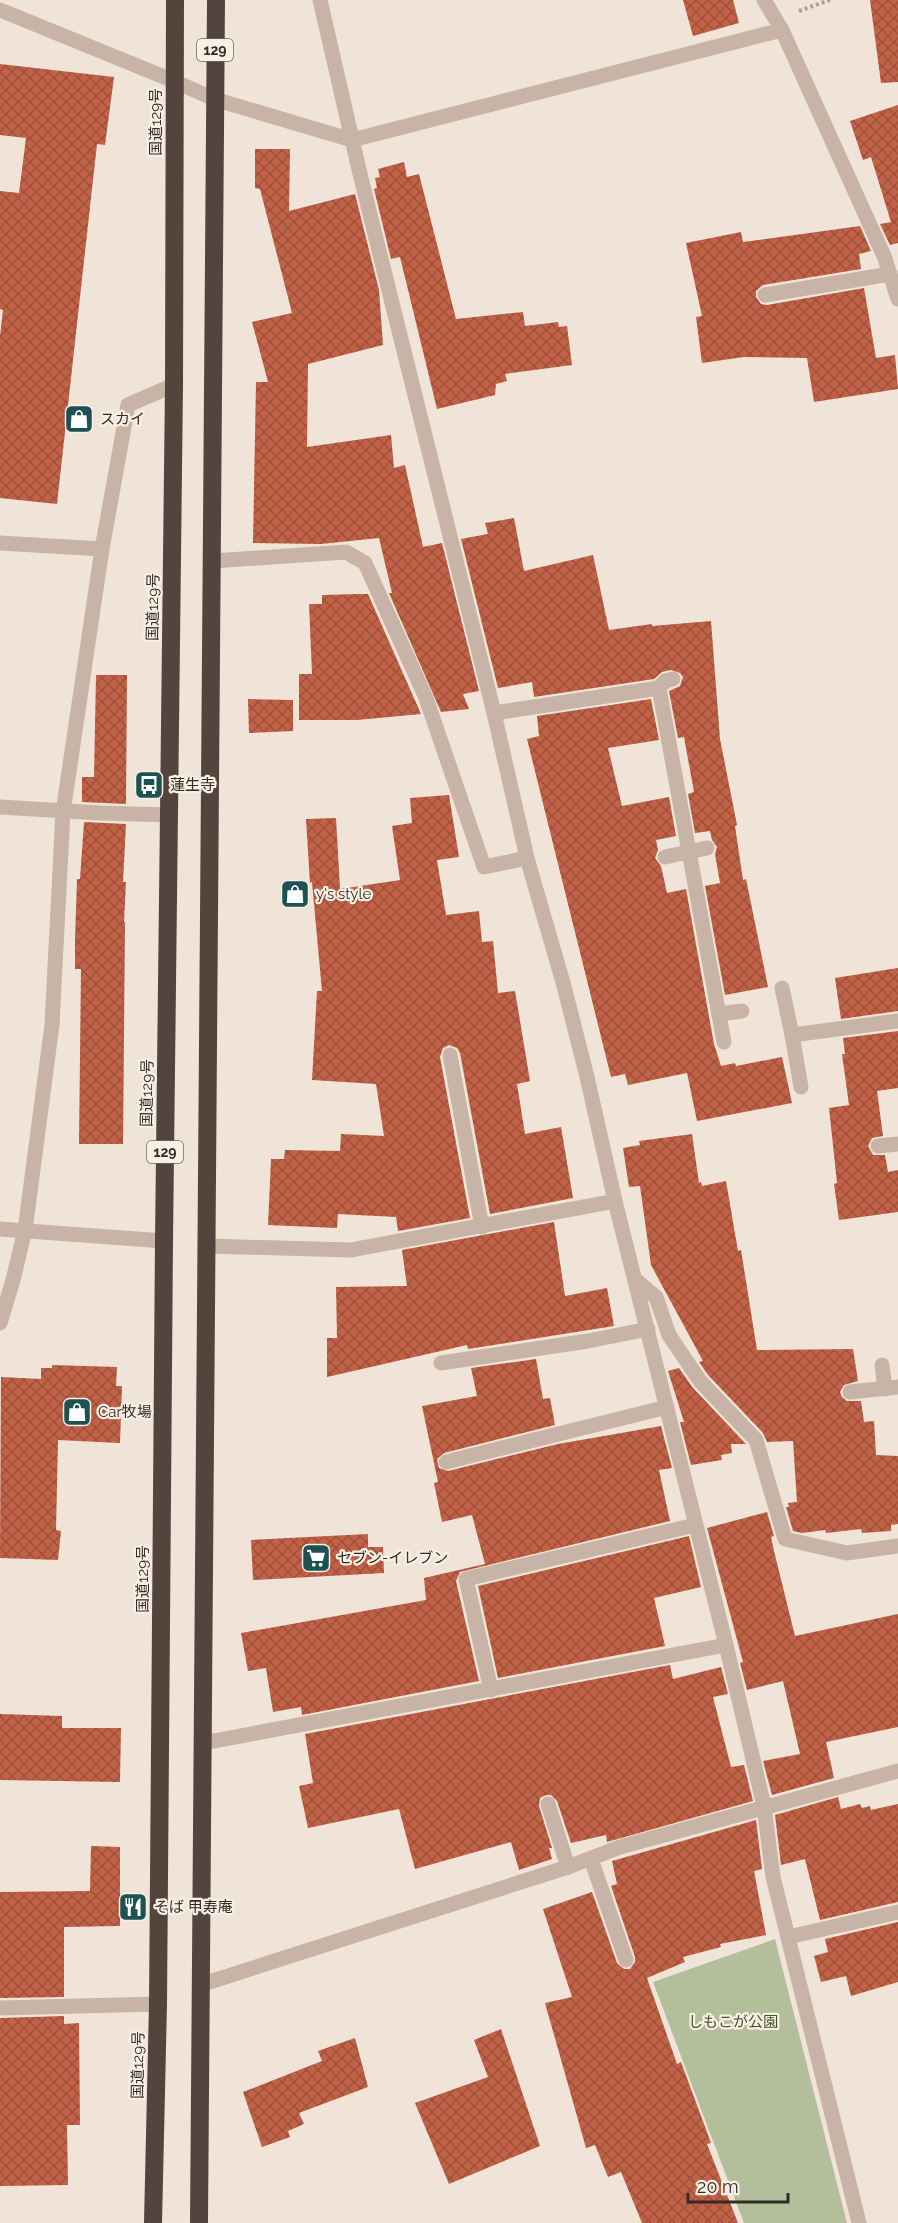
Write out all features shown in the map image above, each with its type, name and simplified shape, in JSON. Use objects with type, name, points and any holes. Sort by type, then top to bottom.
[{"type":"highway","name":"国道129号","points":[[153,2223],[158,2004],[174,385],[175,0]]},
{"type":"highway","name":"129","points":[[199,2223],[216,0]]},
{"type":"street","points":[[320,0],[352,140],[494,713],[527,858],[564,986],[726,1645],[764,1806],[773,1877],[859,2223]]},
{"type":"street","points":[[764,0],[779,24],[884,256],[898,299]]},
{"type":"street","points":[[0,10],[214,99],[352,140],[779,24]]},
{"type":"street","points":[[765,295],[890,274]]},
{"type":"street","points":[[0,1323],[14,1280],[25,1230],[52,1025],[63,812],[102,549],[128,405],[174,385]]},
{"type":"street","points":[[0,543],[102,549]]},
{"type":"street","points":[[213,561],[346,552],[365,563],[426,698],[484,867],[527,858]]},
{"type":"street","points":[[494,713],[659,688],[665,681],[673,679]]},
{"type":"street","points":[[659,688],[724,1042]]},
{"type":"street","points":[[0,807],[63,812],[168,814]]},
{"type":"street","points":[[665,857],[707,848]]},
{"type":"street","points":[[782,988],[801,1087]]},
{"type":"street","points":[[719,1014],[742,1011]]},
{"type":"street","points":[[792,1035],[898,1021]]},
{"type":"street","points":[[450,1055],[482,1227]]},
{"type":"street","points":[[878,1146],[898,1144]]},
{"type":"street","points":[[206,1246],[350,1250],[615,1201]]},
{"type":"street","points":[[0,1229],[164,1241]]},
{"type":"street","points":[[637,1281],[656,1297],[669,1335],[700,1381],[756,1440],[785,1539],[847,1553],[898,1546]]},
{"type":"street","points":[[441,1363],[588,1341],[648,1329]]},
{"type":"street","points":[[850,1392],[891,1388],[882,1365]]},
{"type":"street","points":[[446,1462],[667,1407]]},
{"type":"street","points":[[491,1690],[466,1578],[695,1525]]},
{"type":"street","points":[[203,1743],[726,1645]]},
{"type":"street","points":[[200,1985],[568,1868],[621,1847],[898,1771]]},
{"type":"street","points":[[548,1804],[568,1868]]},
{"type":"street","points":[[591,1859],[626,1959]]},
{"type":"street","points":[[788,1937],[898,1912]]},
{"type":"street","points":[[0,2008],[158,2004]]},
{"type":"path","points":[[779,24],[830,0]]},
{"type":"green space","name":"しもこが公園","points":[[775,1939],[847,2223],[744,2223],[653,1982]]},
{"type":"building","points":[[683,0],[733,0],[739,23],[693,36]]},
{"type":"building","points":[[870,0],[898,0],[898,82],[881,83]]},
{"type":"building","points":[[0,64],[114,77],[105,145],[97,144],[57,504],[0,498],[0,336],[3,310],[0,309],[0,191],[19,193],[26,138],[0,135]]},
{"type":"building","points":[[898,105],[898,243],[890,245],[880,224],[891,222],[871,157],[863,160],[850,121]]},
{"type":"building","points":[[255,149],[290,149],[289,211],[355,194],[379,290],[383,345],[308,364],[307,447],[391,435],[394,468],[405,465],[423,547],[442,543],[479,691],[463,694],[469,709],[441,712],[389,593],[392,593],[379,538],[321,544],[253,543],[256,382],[268,382],[252,322],[292,313],[260,189],[255,188]]},
{"type":"building","points":[[404,162],[407,177],[419,174],[456,319],[523,312],[525,326],[558,322],[559,327],[567,326],[572,365],[505,374],[507,381],[496,384],[495,395],[437,409],[400,257],[391,259],[374,189],[377,188],[375,178],[380,177],[378,169]]},
{"type":"building","points":[[860,226],[871,251],[859,254],[861,269],[763,285],[756,291],[756,297],[761,304],[767,305],[864,288],[876,358],[895,355],[898,389],[814,402],[807,358],[744,357],[702,363],[696,317],[702,316],[686,243],[741,232],[743,242]]},
{"type":"building","points":[[514,518],[524,571],[593,555],[609,630],[652,624],[652,626],[711,621],[720,739],[737,825],[735,826],[743,880],[746,879],[768,987],[725,995],[705,886],[720,883],[715,854],[717,847],[710,831],[695,833],[688,794],[694,792],[684,737],[678,738],[669,691],[680,686],[683,677],[680,673],[671,670],[662,672],[654,679],[534,697],[532,682],[498,688],[461,539],[488,534],[485,523]]},
{"type":"building","points":[[368,594],[421,714],[357,720],[299,720],[299,674],[312,674],[309,604],[322,604],[322,595]]},
{"type":"building","points":[[96,675],[127,675],[126,804],[82,802],[82,777],[94,777]]},
{"type":"building","points":[[248,699],[293,700],[293,731],[249,733]]},
{"type":"building","points":[[651,699],[659,740],[608,748],[622,806],[669,797],[676,836],[656,840],[658,850],[655,858],[661,866],[667,893],[686,889],[714,1044],[721,1066],[735,1063],[736,1066],[782,1057],[792,1103],[697,1121],[687,1073],[628,1085],[625,1074],[611,1077],[527,739],[539,736],[537,716]]},
{"type":"building","points":[[449,795],[459,857],[437,860],[446,915],[479,911],[482,942],[493,941],[498,993],[515,991],[530,1081],[517,1084],[525,1134],[561,1127],[573,1198],[490,1214],[460,1053],[457,1048],[449,1045],[443,1048],[440,1057],[470,1218],[398,1231],[396,1217],[338,1214],[337,1228],[268,1225],[271,1159],[284,1159],[285,1150],[340,1151],[341,1134],[384,1136],[376,1084],[312,1080],[317,991],[322,991],[312,882],[310,883],[306,819],[336,818],[340,889],[400,880],[392,826],[412,823],[410,798]]},
{"type":"building","points":[[84,822],[126,824],[123,882],[126,882],[123,1144],[79,1144],[81,969],[75,969],[75,940],[77,879],[80,879]]},
{"type":"building","points":[[898,968],[898,1011],[841,1019],[835,978]]},
{"type":"building","points":[[898,1031],[898,1088],[877,1091],[883,1136],[872,1138],[868,1146],[873,1155],[885,1155],[888,1172],[898,1170],[898,1212],[839,1220],[829,1108],[849,1105],[842,1054],[845,1054],[843,1038]]},
{"type":"building","points":[[692,1134],[699,1183],[701,1182],[702,1186],[726,1181],[738,1251],[741,1250],[757,1350],[853,1349],[858,1381],[844,1385],[840,1392],[842,1397],[847,1401],[861,1401],[864,1422],[874,1421],[876,1455],[898,1456],[898,1524],[891,1525],[891,1531],[862,1533],[861,1529],[802,1533],[793,1531],[786,1507],[789,1507],[788,1503],[797,1502],[793,1441],[767,1442],[763,1433],[708,1375],[699,1362],[703,1361],[651,1265],[640,1186],[629,1187],[623,1148],[640,1145],[639,1141]]},
{"type":"building","points":[[554,1222],[565,1296],[607,1288],[614,1326],[468,1349],[467,1345],[327,1377],[327,1338],[337,1338],[336,1287],[407,1286],[402,1250]]},
{"type":"building","points":[[536,1359],[543,1399],[550,1398],[555,1425],[444,1453],[437,1459],[439,1468],[448,1471],[558,1444],[661,1426],[672,1468],[659,1470],[670,1521],[460,1572],[456,1581],[479,1681],[302,1715],[301,1707],[273,1712],[266,1668],[248,1671],[241,1633],[426,1600],[424,1578],[485,1564],[472,1515],[442,1522],[434,1483],[438,1482],[422,1406],[477,1396],[471,1368]]},
{"type":"building","points":[[52,1365],[117,1367],[116,1386],[122,1386],[120,1443],[58,1440],[56,1530],[61,1531],[58,1560],[0,1558],[1,1377],[41,1379],[41,1368],[52,1368]]},
{"type":"building","points":[[679,1368],[693,1388],[746,1444],[731,1444],[732,1453],[721,1455],[722,1460],[691,1465],[680,1422],[684,1422],[668,1371]]},
{"type":"building","points":[[767,1512],[795,1636],[898,1614],[898,1727],[826,1742],[834,1778],[772,1795],[763,1761],[800,1754],[783,1681],[747,1690],[740,1663],[743,1662],[707,1528]]},
{"type":"building","points":[[368,1534],[368,1547],[383,1547],[384,1573],[253,1580],[251,1540]]},
{"type":"building","points":[[689,1536],[701,1587],[654,1598],[665,1646],[498,1678],[478,1586]]},
{"type":"building","points":[[670,1665],[673,1679],[721,1667],[728,1694],[713,1697],[731,1767],[744,1765],[753,1801],[607,1842],[606,1835],[571,1843],[557,1801],[551,1795],[546,1795],[540,1798],[539,1806],[552,1848],[549,1848],[552,1859],[519,1870],[511,1842],[415,1869],[399,1809],[308,1828],[299,1786],[313,1783],[305,1734]]},
{"type":"building","points":[[0,1714],[62,1716],[62,1728],[121,1728],[120,1782],[0,1780]]},
{"type":"building","points":[[838,1797],[841,1809],[860,1804],[862,1808],[870,1806],[871,1810],[898,1804],[898,1902],[820,1920],[805,1859],[781,1865],[775,1815]]},
{"type":"building","points":[[756,1820],[762,1869],[754,1871],[766,1935],[720,1944],[721,1947],[683,1957],[685,1962],[647,1978],[677,2064],[681,2062],[711,2143],[707,2144],[738,2223],[642,2223],[621,2172],[608,2177],[595,2145],[586,2148],[545,2003],[572,1997],[543,1909],[592,1892],[617,1963],[624,1969],[630,1969],[635,1962],[635,1957],[611,1886],[617,1884],[612,1861]]},
{"type":"building","points":[[91,1846],[120,1847],[120,1926],[64,1927],[64,1997],[0,1998],[0,1892],[90,1891]]},
{"type":"building","points":[[898,1922],[898,1982],[851,1996],[846,1976],[821,1982],[814,1956],[828,1952],[825,1939]]},
{"type":"building","points":[[64,2016],[64,2024],[79,2023],[80,2125],[67,2125],[68,2185],[0,2186],[0,2018]]},
{"type":"building","points":[[501,2029],[540,2146],[449,2184],[415,2103],[488,2077],[474,2040]]},
{"type":"building","points":[[355,2038],[368,2087],[299,2113],[304,2124],[288,2131],[290,2137],[262,2147],[243,2092],[322,2061],[318,2051]]},
{"type":"place","name":"スカイ","points":[[79,419]]},
{"type":"place","name":"蓮生寺","points":[[149,785]]},
{"type":"place","name":"y's style","points":[[295,894]]},
{"type":"place","name":"Car牧場","points":[[77,1412]]},
{"type":"place","name":"セブン-イレブン","points":[[316,1558]]},
{"type":"place","name":"そば 甲寿庵","points":[[133,1907]]}]
